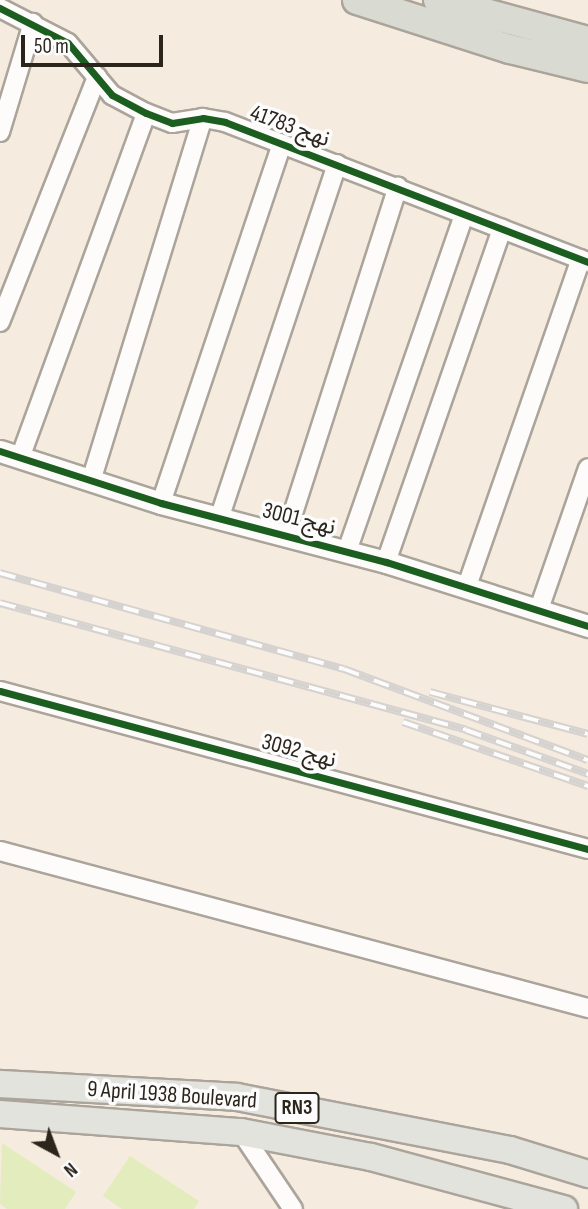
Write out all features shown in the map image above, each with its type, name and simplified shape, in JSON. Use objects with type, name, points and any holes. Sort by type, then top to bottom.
[{"type":"highway","points":[[357,0],[510,49],[588,68]]},
{"type":"highway","points":[[438,0],[588,41]]},
{"type":"main road","name":"9 April 1938 Boulevard","points":[[0,1084],[237,1097],[510,1150],[588,1174]]},
{"type":"main road","name":"9 April 1938 Boulevard","points":[[0,1114],[241,1132],[371,1157],[502,1190],[564,1209]]},
{"type":"main road","points":[[510,1150],[588,1160]]},
{"type":"main road","points":[[502,1190],[542,1209]]},
{"type":"street","name":"نهج 41783","points":[[0,8],[68,43],[112,94],[146,113],[172,123],[203,118],[282,144],[584,260]]},
{"type":"street","points":[[0,132],[33,23]]},
{"type":"street","points":[[0,322],[97,77]]},
{"type":"street","points":[[20,458],[146,113]]},
{"type":"street","points":[[91,481],[203,118]]},
{"type":"street","points":[[160,503],[282,144]]},
{"type":"street","points":[[219,519],[337,164]]},
{"type":"street","points":[[286,535],[398,187]]},
{"type":"street","points":[[347,551],[464,215]]},
{"type":"street","points":[[386,562],[502,229]]},
{"type":"street","points":[[467,586],[584,260]]},
{"type":"street","name":"نهج 3001","points":[[0,451],[160,503],[386,562],[588,626]]},
{"type":"street","points":[[539,609],[588,468]]},
{"type":"street","name":"نهج 3092","points":[[0,691],[588,849]]},
{"type":"street","points":[[0,851],[588,1008]]},
{"type":"street","points":[[241,1132],[296,1208]]},
{"type":"green space","points":[[2,1143],[76,1192],[65,1209],[7,1209],[0,1204]]},
{"type":"green space","points":[[130,1156],[199,1201],[194,1209],[122,1209],[103,1196]]},
{"type":"railway","points":[[0,573],[344,669],[588,760]]},
{"type":"railway","points":[[0,603],[466,730],[588,774]]},
{"type":"railway","points":[[430,692],[588,734]]},
{"type":"railway","points":[[403,722],[588,786]]},
{"type":"cycle path","points":[[0,8],[68,43],[112,95],[146,113],[172,123],[203,118],[225,122],[588,262]]},
{"type":"cycle path","points":[[0,451],[161,503],[386,562],[588,626]]},
{"type":"cycle path","points":[[0,691],[588,849]]}]
